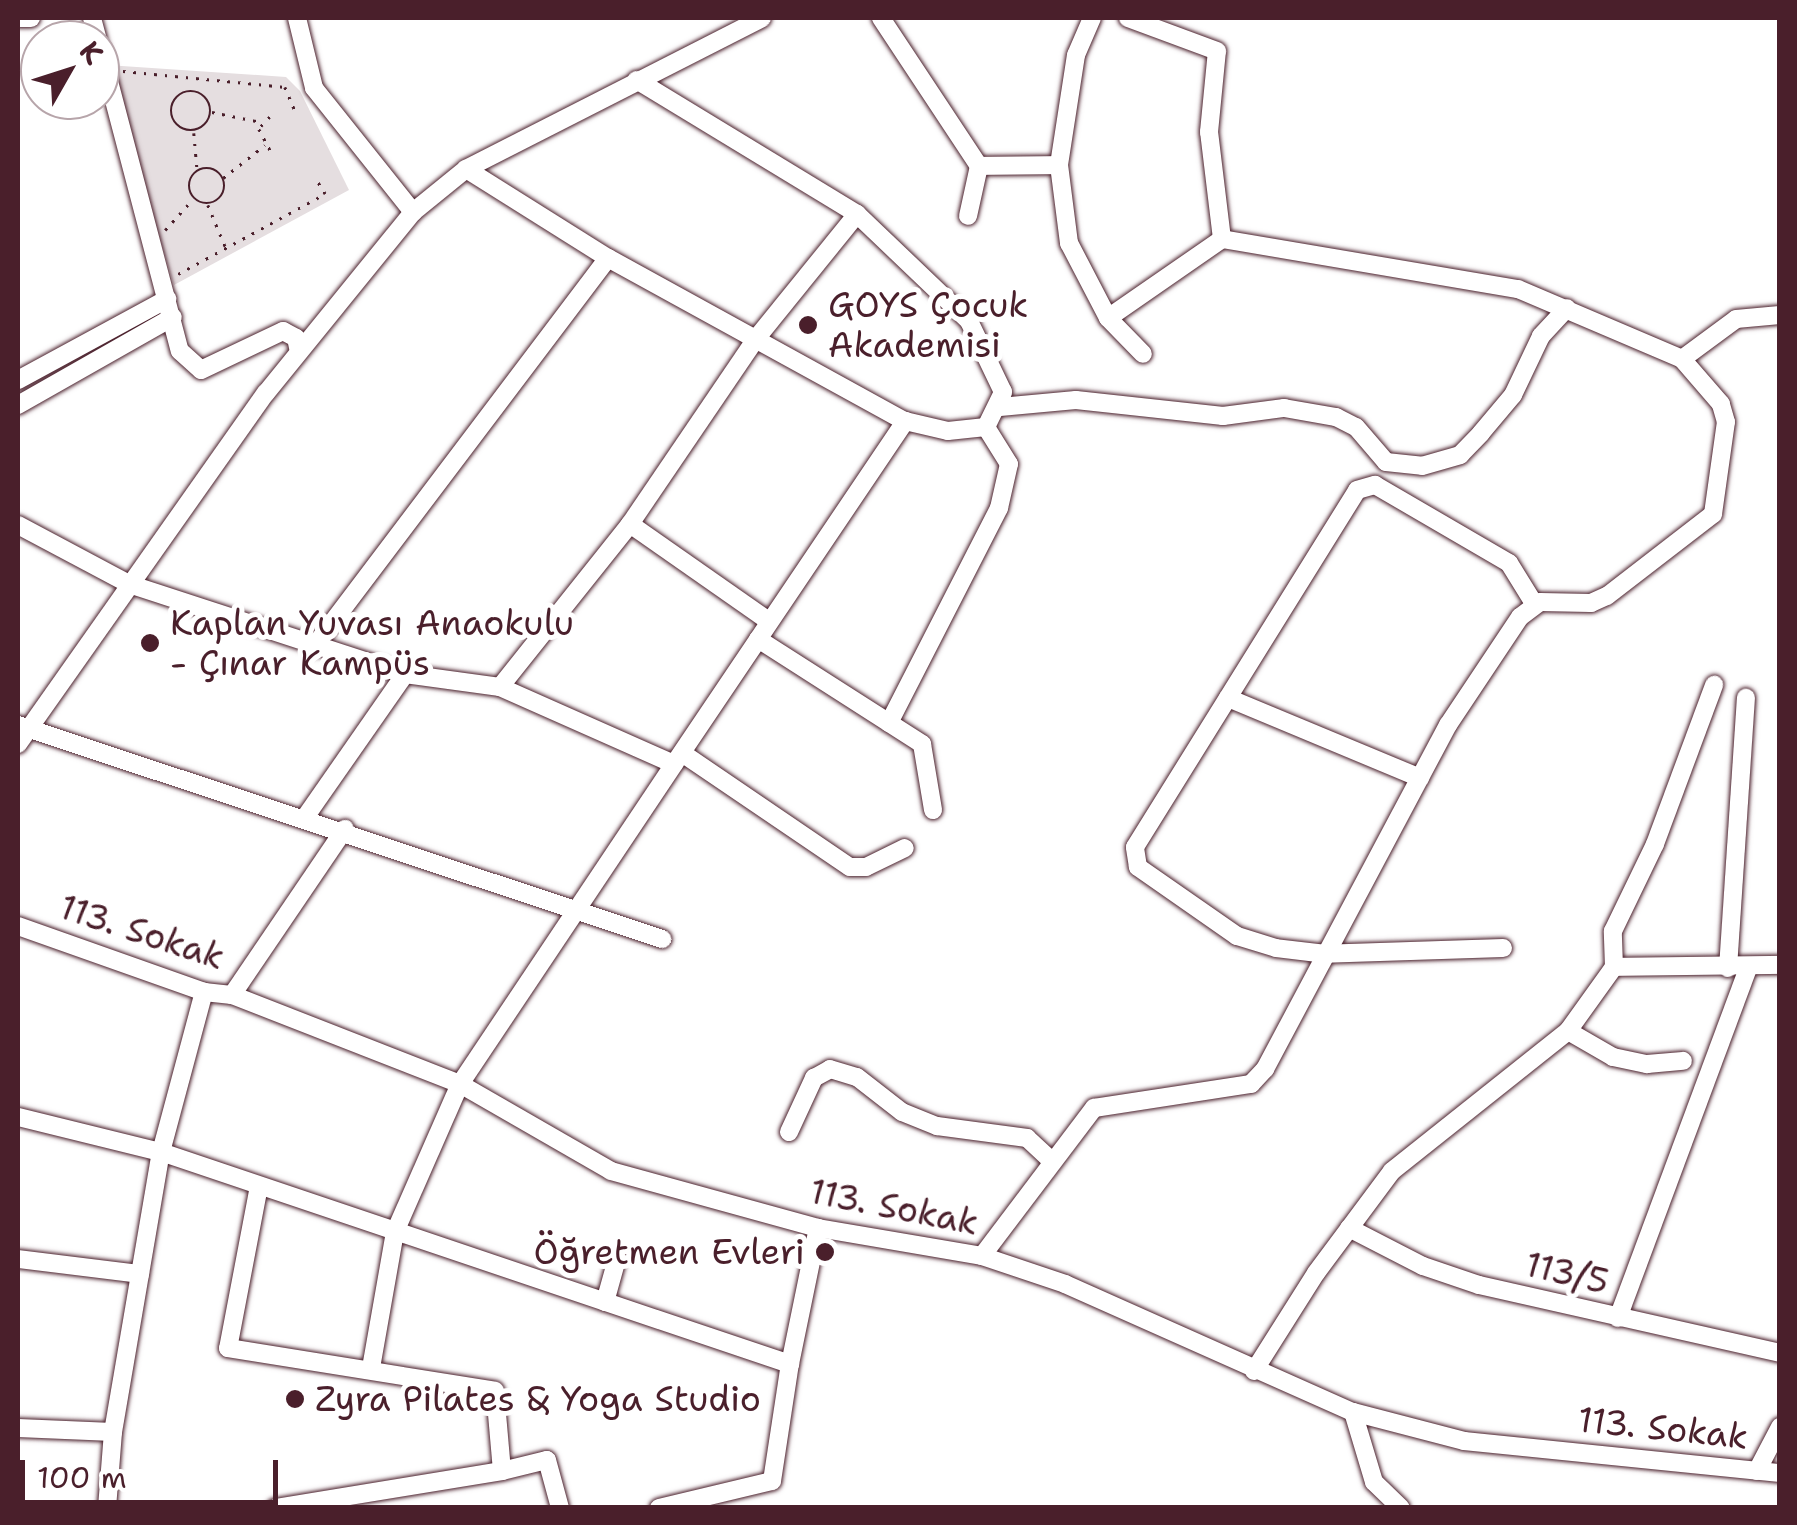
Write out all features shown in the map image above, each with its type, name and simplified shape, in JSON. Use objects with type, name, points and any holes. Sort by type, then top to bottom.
[{"type":"street","points":[[18,18],[30,18]]},
{"type":"street","points":[[297,18],[314,88],[412,212]]},
{"type":"street","points":[[662,939],[306,816],[21,734],[300,352],[412,212],[466,169],[762,18]]},
{"type":"street","points":[[881,18],[979,166],[968,216]]},
{"type":"street","points":[[1092,18],[1076,54],[1059,166],[1069,243],[1108,318],[1144,354]]},
{"type":"street","points":[[1128,18],[1217,51],[1209,132],[1222,239]]},
{"type":"street","points":[[637,80],[857,214],[970,321],[1003,392],[1000,406],[986,427]]},
{"type":"street","points":[[120,120],[180,351],[201,370],[283,332],[296,338],[300,352]]},
{"type":"street","points":[[979,166],[1059,166]]},
{"type":"street","points":[[466,169],[608,258],[905,421],[948,431],[986,427]]},
{"type":"street","points":[[500,687],[630,524],[755,340],[857,214]]},
{"type":"street","points":[[982,1256],[1094,1108],[1251,1084],[1496,647],[1535,605],[1557,598],[1591,604],[1607,596],[1713,514],[1726,422],[1721,404],[1682,360],[1518,289],[1433,272],[1222,239],[1108,318]]},
{"type":"street","points":[[313,648],[608,258]]},
{"type":"street","points":[[18,380],[170,308]]},
{"type":"street","points":[[18,405],[170,308]]},
{"type":"street","points":[[1000,406],[1076,400],[1223,416],[1284,408],[1356,427],[1386,462],[1402,468],[1460,455],[1513,395],[1541,336],[1567,308]]},
{"type":"street","points":[[1682,360],[1736,319],[1780,314]]},
{"type":"street","points":[[371,1368],[396,1232],[460,1084],[767,620],[905,421]]},
{"type":"street","points":[[889,724],[999,508],[1009,464],[986,427]]},
{"type":"street","points":[[1386,462],[1374,485],[1358,490],[1136,848],[1138,868],[1237,936],[1326,954],[1503,948]]},
{"type":"street","points":[[1374,485],[1509,563],[1523,576],[1535,605]]},
{"type":"street","points":[[18,524],[130,584],[313,648],[405,674],[500,687],[678,758],[850,867],[866,867],[905,848]]},
{"type":"street","points":[[630,524],[767,620]]},
{"type":"street","points":[[758,639],[922,744],[932,810]]},
{"type":"street","points":[[306,816],[405,674]]},
{"type":"street","points":[[1254,1371],[1349,1228],[1422,1142],[1568,1032],[1614,967],[1613,931],[1655,844],[1714,685]]},
{"type":"street","points":[[1228,698],[1420,778]]},
{"type":"street","points":[[1728,968],[1746,698]]},
{"type":"street","points":[[232,995],[345,829]]},
{"type":"street","name":"113. Sokak","points":[[18,926],[204,992],[232,995],[460,1084],[610,1171],[818,1228],[982,1256],[1065,1284],[1352,1412],[1464,1441],[1780,1473]]},
{"type":"street","points":[[1614,967],[1780,965]]},
{"type":"street","points":[[1618,1318],[1748,968]]},
{"type":"street","points":[[107,1508],[113,1432],[162,1152],[204,992]]},
{"type":"street","points":[[1568,1032],[1613,1057],[1647,1064],[1684,1061]]},
{"type":"street","points":[[789,1132],[814,1078],[830,1069],[856,1077],[902,1112],[937,1126],[1027,1138],[1052,1162]]},
{"type":"street","points":[[18,1117],[162,1152],[790,1364]]},
{"type":"street","points":[[259,1186],[228,1348],[495,1391],[502,1471]]},
{"type":"street","points":[[659,1508],[772,1481],[790,1364],[818,1228]]},
{"type":"street","name":"113/5","points":[[1349,1228],[1460,1279],[1780,1354]]},
{"type":"street","points":[[18,1259],[140,1274]]},
{"type":"street","points":[[605,1302],[617,1260]]},
{"type":"street","points":[[1352,1412],[1374,1482],[1401,1508]]},
{"type":"street","points":[[1757,1470],[1780,1427]]},
{"type":"street","points":[[18,1428],[113,1432]]},
{"type":"street","points":[[275,1508],[502,1471],[547,1460],[560,1508]]},
{"type":"path","points":[[120,71],[268,83],[285,87],[296,112]]},
{"type":"path","points":[[194,132],[174,120],[176,100],[200,93],[211,112],[261,122],[270,117]]},
{"type":"path","points":[[197,171],[194,132],[211,112]]},
{"type":"path","points":[[261,122],[265,144],[272,153]]},
{"type":"path","points":[[208,204],[222,195],[223,178],[265,144]]},
{"type":"path","points":[[193,198],[190,180],[197,171],[209,168],[223,178]]},
{"type":"path","points":[[162,279],[227,249],[325,194],[315,178]]},
{"type":"path","points":[[152,240],[193,198]]},
{"type":"path","points":[[193,198],[208,204],[227,249]]},
{"type":"shaded area","points":[[120,66],[286,77],[300,91],[349,190],[174,285],[120,108]]},
{"type":"place","name":"GOYS Çocuk Akademisi","points":[[808,325]]},
{"type":"place","name":"Kaplan Yuvası Anaokulu - Çınar Kampüs","points":[[150,643]]},
{"type":"place","name":"Öğretmen Evleri","points":[[825,1252]]},
{"type":"place","name":"Zyra Pilates & Yoga Studio","points":[[295,1399]]}]
